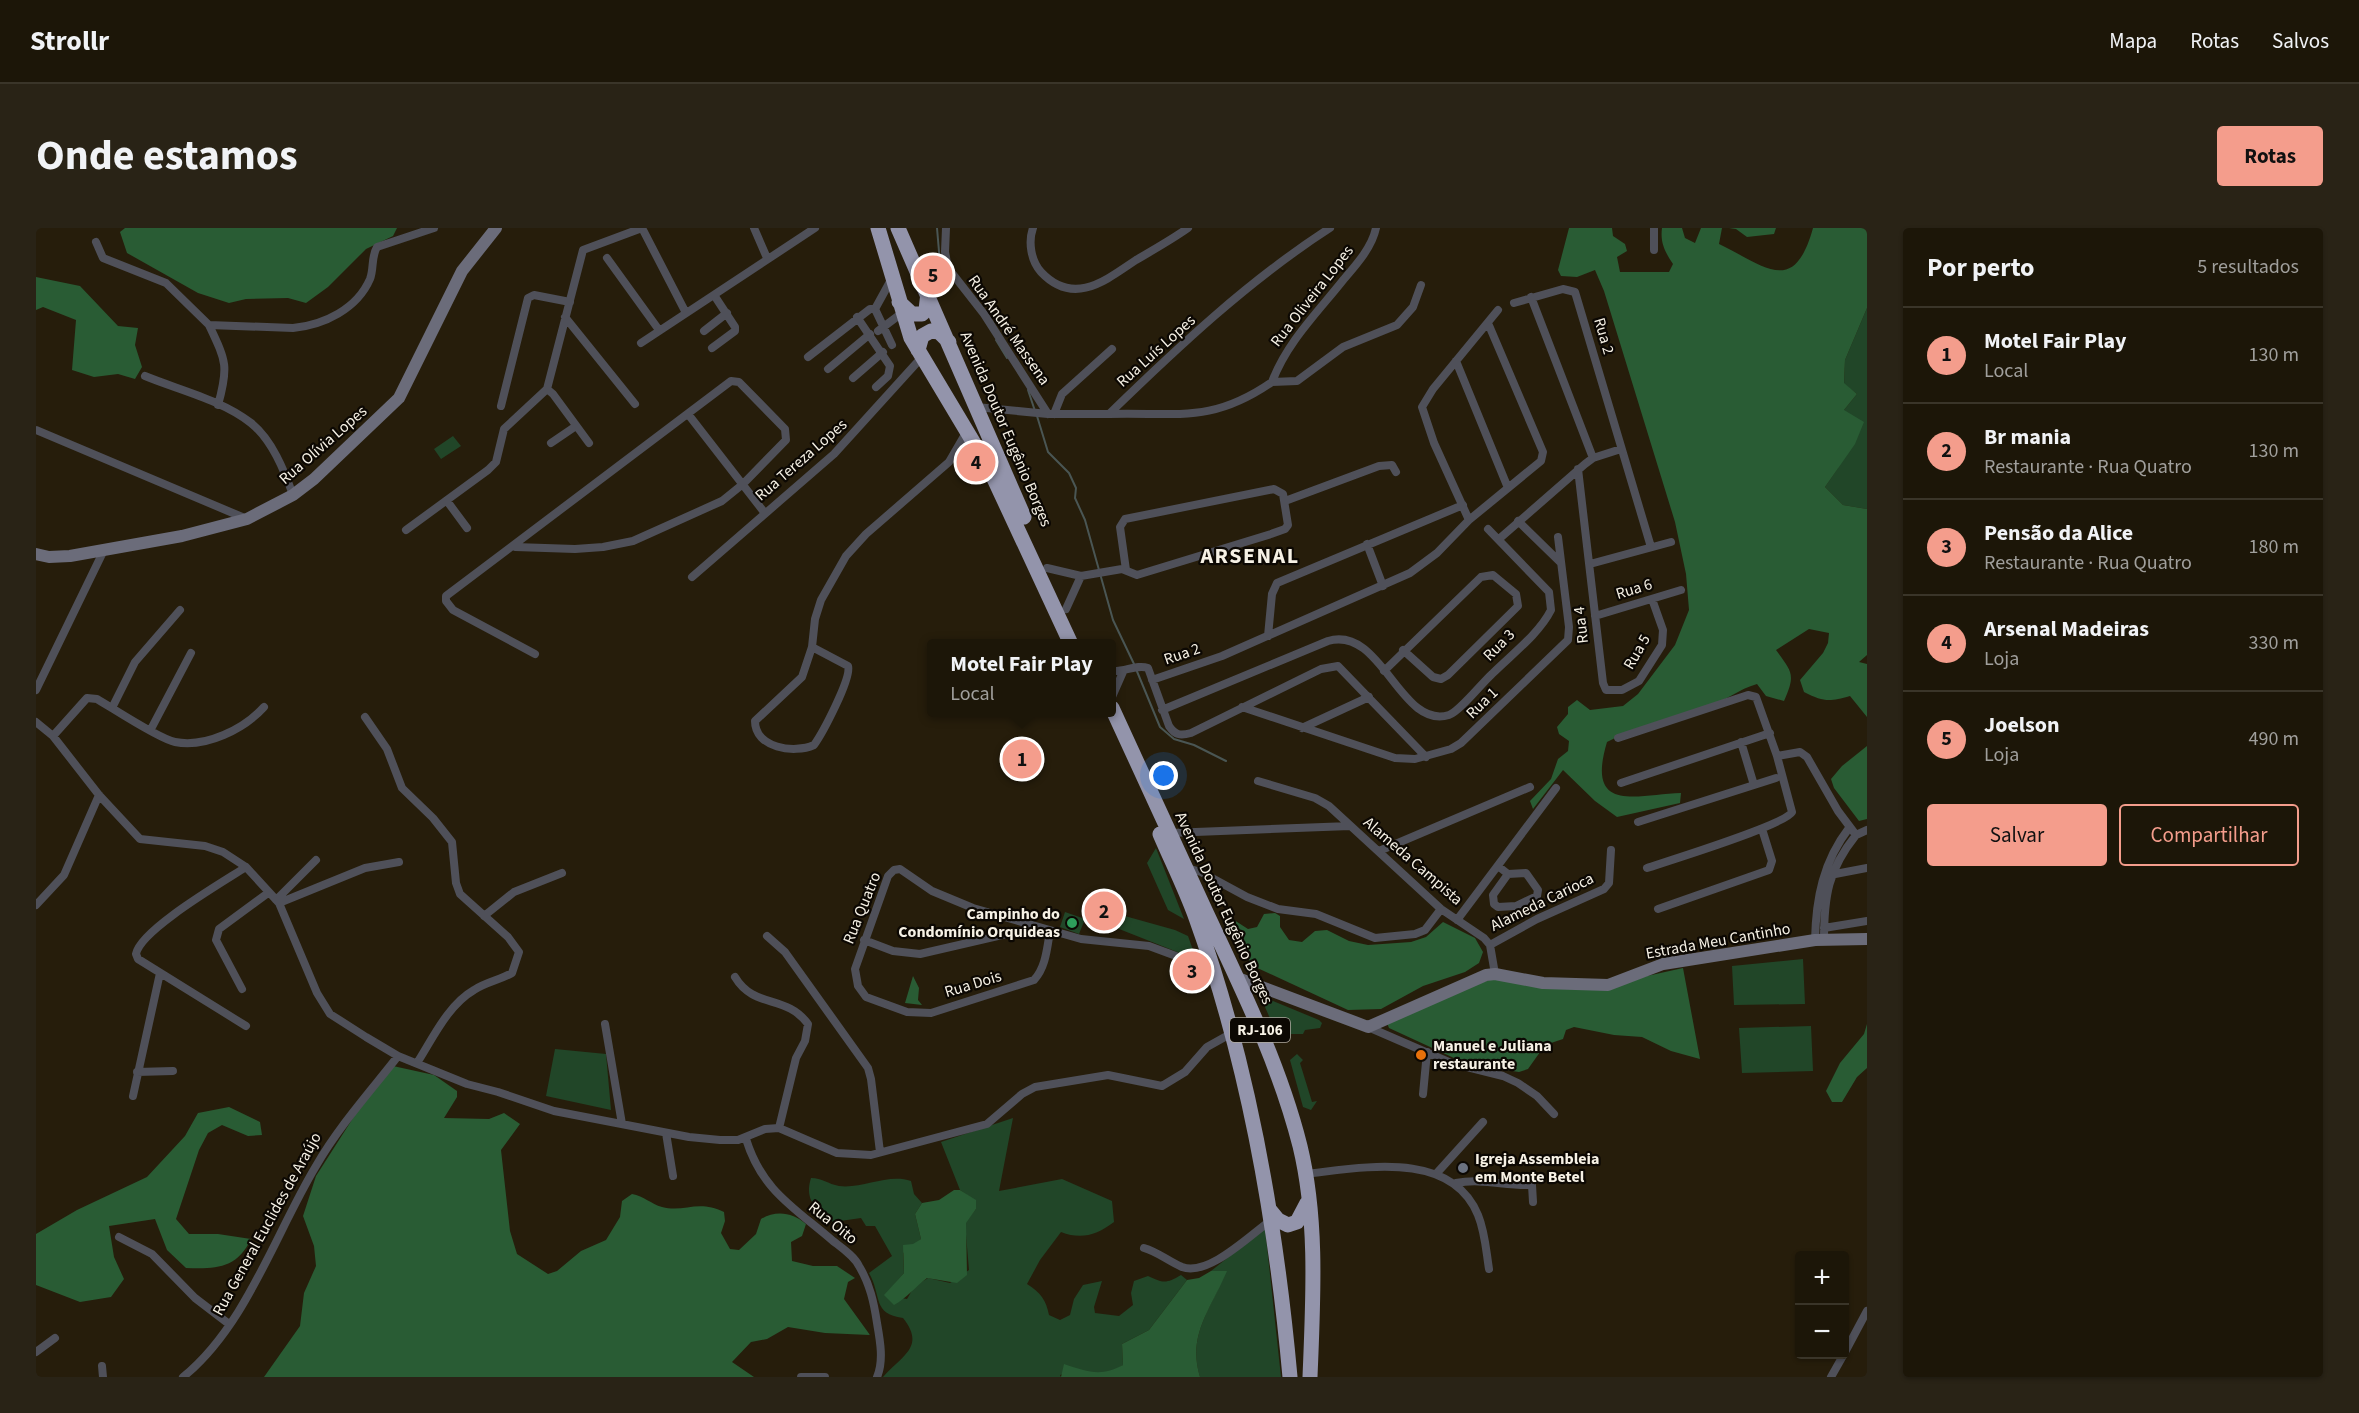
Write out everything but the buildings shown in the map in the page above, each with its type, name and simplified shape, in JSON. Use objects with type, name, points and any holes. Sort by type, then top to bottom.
[{"type":"highway","name":"Avenida Doutor Eugênio Borges","points":[[878,228],[900,307],[920,354],[990,470],[1069,639]]},
{"type":"highway","name":"Avenida Doutor Eugênio Borges","points":[[898,228],[928,293],[975,407],[1080,639]]},
{"type":"highway","points":[[900,307],[912,314],[922,314],[926,310],[928,293]]},
{"type":"highway","points":[[920,354],[922,336],[931,331],[939,332],[949,342]]},
{"type":"highway","name":"Avenida Doutor Eugênio Borges","points":[[1105,717],[1195,916],[1232,1033],[1247,1095],[1270,1215],[1281,1281],[1290,1377]]},
{"type":"highway","name":"Avenida Doutor Eugênio Borges","points":[[1116,717],[1238,978],[1277,1070],[1309,1197],[1312,1302],[1310,1377]]},
{"type":"highway","points":[[1270,1215],[1283,1223],[1293,1224],[1300,1218],[1309,1197]]},
{"type":"street","points":[[209,325],[293,328],[304,327],[337,315],[359,298],[370,279],[377,247],[434,228]]},
{"type":"street","name":"Rua Olívia Lopes","points":[[36,554],[49,557],[70,556],[182,536],[247,519],[293,495],[314,479],[399,398],[457,279],[496,228]]},
{"type":"street","points":[[405,530],[488,470],[496,462],[504,429],[547,389],[583,250],[642,228],[686,313]]},
{"type":"street","points":[[754,228],[767,258]]},
{"type":"street","points":[[641,343],[815,228]]},
{"type":"street","name":"Rua André Massena","points":[[946,228],[945,252],[948,268],[984,314],[1047,414]]},
{"type":"street","points":[[1033,228],[1030,238],[1033,255],[1041,271],[1059,285],[1082,289],[1106,281],[1188,228]]},
{"type":"street","name":"Rua Luís Lopes","points":[[1109,414],[1244,292],[1292,252],[1329,228]]},
{"type":"street","name":"Rua Oliveira Lopes","points":[[1272,382],[1288,347],[1354,267],[1374,238],[1376,228]]},
{"type":"street","points":[[1654,228],[1654,250]]},
{"type":"street","points":[[96,242],[103,258],[166,283],[209,325],[223,354],[226,372],[218,405]]},
{"type":"street","points":[[608,258],[659,330]]},
{"type":"street","points":[[808,357],[857,317],[875,309],[892,278]]},
{"type":"street","points":[[975,407],[1047,414],[1185,415],[1216,411],[1254,394],[1272,382],[1297,381],[1342,347],[1393,327],[1413,307],[1421,285]]},
{"type":"street","name":"Rua 2","points":[[1514,303],[1563,289],[1575,292],[1621,449]]},
{"type":"street","points":[[501,406],[528,298],[534,295],[570,302]]},
{"type":"street","points":[[712,348],[735,331],[734,324],[714,295]]},
{"type":"street","points":[[1532,297],[1593,458]]},
{"type":"street","points":[[828,369],[882,327],[900,307]]},
{"type":"street","points":[[875,309],[891,345]]},
{"type":"street","points":[[1469,520],[1422,411],[1423,403],[1498,310]]},
{"type":"street","points":[[704,332],[727,313]]},
{"type":"street","points":[[566,317],[635,404]]},
{"type":"street","points":[[857,317],[891,366],[891,373],[876,387]]},
{"type":"street","points":[[1463,505],[1277,584],[1272,594],[1268,636],[1383,586],[1424,564],[1469,520],[1536,466],[1544,454],[1488,323]]},
{"type":"street","points":[[1047,414],[1062,393],[1112,349]]},
{"type":"street","points":[[853,378],[883,352]]},
{"type":"street","name":"Rua Tereza Lopes","points":[[692,577],[764,512],[834,454],[920,354]]},
{"type":"street","points":[[1456,361],[1508,488]]},
{"type":"street","points":[[145,376],[218,405],[251,422],[273,449],[293,495]]},
{"type":"street","points":[[515,547],[575,549],[619,545],[722,501],[743,484],[786,440],[785,429],[735,381],[728,383],[515,547],[446,596],[446,601],[462,616],[535,654]]},
{"type":"street","points":[[547,389],[554,393],[589,443]]},
{"type":"street","points":[[688,414],[764,512]]},
{"type":"street","points":[[551,443],[576,426]]},
{"type":"street","points":[[36,430],[247,519]]},
{"type":"street","points":[[812,647],[848,666],[850,670],[842,690],[814,745],[783,747],[769,744],[758,734],[755,721],[802,677],[812,647],[814,619],[820,600],[846,556],[866,534],[949,462],[967,431]]},
{"type":"street","points":[[1499,539],[1593,458],[1621,449],[1651,547]]},
{"type":"street","points":[[1285,501],[1379,466],[1389,464],[1396,472]]},
{"type":"street","name":"Rua 4","points":[[1578,470],[1603,683]]},
{"type":"street","points":[[1047,568],[1081,576],[1126,570],[1137,575],[1285,529],[1288,525],[1285,501],[1281,492],[1274,489],[1125,519],[1120,527],[1126,570]]},
{"type":"street","points":[[447,501],[467,528]]},
{"type":"street","points":[[1518,521],[1561,563]]},
{"type":"street","name":"Rua 3","points":[[1384,670],[1418,708],[1433,715],[1448,716],[1548,616],[1552,606],[1549,592],[1488,529]]},
{"type":"street","name":"Rua 1","points":[[1242,707],[1407,760],[1426,757],[1461,743],[1568,640],[1569,627],[1558,537]]},
{"type":"street","points":[[1590,564],[1671,542]]},
{"type":"street","points":[[1367,544],[1383,586]]},
{"type":"street","points":[[36,690],[104,550]]},
{"type":"street","points":[[1162,710],[1336,638],[1356,641],[1384,670],[1403,650],[1485,574],[1493,575],[1516,594],[1518,606],[1448,675],[1441,679],[1433,677],[1403,650]]},
{"type":"street","points":[[1066,609],[1081,576]]},
{"type":"street","name":"Rua 6","points":[[1595,616],[1681,590]]},
{"type":"street","name":"Rua 5","points":[[1603,683],[1606,690],[1631,687],[1639,681],[1662,645],[1663,630],[1652,599]]},
{"type":"street","points":[[112,708],[135,662],[180,610]]},
{"type":"street","name":"Rua 2","points":[[1268,636],[1222,656],[1152,680],[1162,710],[1173,732],[1181,735],[1191,734],[1321,669],[1338,666],[1369,697]]},
{"type":"street","points":[[151,729],[171,687],[191,653]]},
{"type":"street","points":[[1116,671],[1148,668],[1152,680]]},
{"type":"street","points":[[1116,691],[1131,669]]},
{"type":"street","points":[[1618,738],[1748,695],[1759,700],[1778,756],[1792,812],[1787,818],[1762,829],[1647,868]]},
{"type":"street","points":[[1302,728],[1369,697],[1426,757]]},
{"type":"street","points":[[53,736],[87,698],[97,699],[174,742],[206,740],[245,724],[264,706]]},
{"type":"street","points":[[365,717],[387,749],[402,788],[433,818],[452,842],[456,884],[460,894],[514,944],[519,952],[516,967],[503,978],[483,985],[460,1001],[439,1028],[417,1063]]},
{"type":"street","points":[[38,727],[53,736],[99,795],[140,839],[205,846],[223,852],[246,867],[277,902],[317,993],[330,1014],[398,1056],[467,1084],[554,1111],[666,1133],[720,1140],[746,1139],[765,1129],[779,1128],[837,1153],[852,1156],[880,1152],[987,1124],[1022,1094],[1035,1087],[1108,1075],[1162,1086],[1185,1072],[1207,1047],[1232,1033]]},
{"type":"street","points":[[1621,783],[1770,733]]},
{"type":"street","points":[[1742,742],[1754,785]]},
{"type":"street","points":[[1778,756],[1800,752],[1807,757],[1849,828],[1856,835]]},
{"type":"street","points":[[1638,822],[1776,778]]},
{"type":"street","name":"Alameda Campista","points":[[1258,780],[1322,801],[1379,850],[1441,909],[1490,945]]},
{"type":"street","points":[[1379,850],[1530,787]]},
{"type":"street","points":[[1458,920],[1556,788]]},
{"type":"street","points":[[36,905],[64,875],[99,795]]},
{"type":"street","name":"Alameda Campista","points":[[1170,833],[1350,826]]},
{"type":"street","points":[[1821,936],[1822,880],[1835,849],[1849,828]]},
{"type":"street","points":[[1659,909],[1769,870],[1772,861],[1762,829]]},
{"type":"street","points":[[1821,936],[1830,874],[1856,835],[1867,830]]},
{"type":"street","name":"Alameda Carioca","points":[[1490,945],[1536,919],[1604,889],[1609,884],[1611,850]]},
{"type":"street","points":[[277,902],[316,860]]},
{"type":"street","points":[[277,902],[358,871],[399,862]]},
{"type":"street","points":[[1498,866],[1508,874],[1526,873],[1538,890],[1537,896],[1516,906],[1498,907],[1494,904],[1493,895],[1508,874]]},
{"type":"street","points":[[246,867],[141,940],[136,954],[138,959],[246,1026]]},
{"type":"street","points":[[1187,868],[1201,872],[1247,897],[1278,909],[1316,914],[1375,938],[1416,934],[1434,921],[1441,909]]},
{"type":"street","points":[[1830,874],[1867,868]]},
{"type":"street","name":"Rua Quatro","points":[[870,999],[862,993],[855,976],[864,940],[888,876],[894,870],[900,869],[949,900],[1050,931],[1081,939],[1139,944],[1203,966],[1210,964]]},
{"type":"street","points":[[484,916],[514,892],[562,873]]},
{"type":"street","points":[[243,989],[216,940],[216,934],[219,929],[268,892]]},
{"type":"street","points":[[1821,936],[1867,921]]},
{"type":"street","points":[[864,940],[893,951],[920,954],[1037,927]]},
{"type":"street","name":"Rua Dois","points":[[870,999],[907,1012],[931,1013],[985,994],[1023,985],[1034,980],[1040,973],[1050,931]]},
{"type":"street","points":[[767,936],[785,952],[868,1068],[880,1152]]},
{"type":"street","name":"Estrada Meu Cantinho","points":[[1368,1027],[1476,977],[1496,974],[1542,983],[1608,985],[1664,964],[1821,936],[1867,939]]},
{"type":"street","points":[[1490,945],[1496,974]]},
{"type":"street","points":[[133,1096],[160,973]]},
{"type":"street","points":[[735,977],[742,989],[755,998],[770,1000],[793,1010],[807,1024],[806,1041],[796,1058],[779,1128]]},
{"type":"street","points":[[1238,978],[1368,1027],[1459,1066],[1503,1076],[1538,1095],[1554,1114]]},
{"type":"street","points":[[605,1023],[622,1124]]},
{"type":"street","points":[[1423,1094],[1427,1052]]},
{"type":"street","name":"Rua General Euclides de Araújo","points":[[183,1377],[196,1366],[229,1324],[334,1135],[398,1056]]},
{"type":"street","points":[[137,1072],[173,1071]]},
{"type":"street","points":[[1436,1174],[1454,1151],[1483,1122]]},
{"type":"street","points":[[666,1133],[673,1176]]},
{"type":"street","name":"Rua Oito","points":[[746,1139],[759,1170],[781,1200],[823,1232],[859,1265],[872,1296],[879,1336],[881,1361],[877,1377]]},
{"type":"street","points":[[1305,1174],[1382,1166],[1436,1174],[1456,1184],[1477,1212],[1483,1228],[1489,1269]]},
{"type":"street","points":[[1456,1184],[1477,1180],[1514,1186],[1532,1185],[1533,1202]]},
{"type":"street","points":[[1144,1248],[1157,1252],[1183,1267],[1200,1268],[1226,1254],[1270,1215]]},
{"type":"street","points":[[119,1237],[152,1254],[195,1298],[229,1324]]},
{"type":"street","points":[[1849,1345],[1867,1311]]},
{"type":"street","points":[[36,1352],[55,1338]]},
{"type":"street","points":[[1831,1377],[1841,1359]]},
{"type":"street","points":[[102,1366],[103,1377]]},
{"type":"street","points":[[801,1377],[825,1377]]},
{"type":"green space","points":[[125,228],[397,228],[393,236],[366,249],[328,287],[306,303],[288,298],[246,299],[229,303],[198,293],[127,253],[120,232]]},
{"type":"green space","points":[[1569,228],[1612,228],[1613,236],[1625,244],[1627,251],[1617,257],[1620,272],[1669,272],[1673,264],[1664,247],[1662,228],[1682,228],[1685,238],[1695,243],[1701,228],[1722,228],[1719,244],[1764,267],[1776,270],[1787,269],[1797,263],[1813,228],[1867,228],[1867,308],[1845,360],[1844,383],[1857,394],[1844,410],[1864,422],[1855,444],[1825,487],[1843,505],[1867,509],[1867,655],[1859,662],[1867,664],[1867,717],[1850,696],[1827,700],[1804,692],[1800,680],[1823,653],[1828,643],[1829,633],[1809,629],[1776,650],[1786,663],[1791,679],[1784,701],[1766,696],[1757,684],[1714,704],[1607,742],[1602,765],[1603,781],[1609,790],[1633,797],[1681,793],[1680,803],[1617,817],[1595,801],[1563,770],[1533,809],[1530,801],[1551,779],[1558,759],[1568,751],[1569,741],[1559,734],[1557,727],[1568,714],[1568,707],[1577,700],[1590,710],[1623,706],[1638,694],[1675,645],[1689,610],[1686,574],[1675,522],[1604,291],[1595,270],[1577,277],[1561,276],[1558,270]]},
{"type":"green space","points":[[1729,228],[1776,228],[1774,234],[1747,237],[1736,229]]},
{"type":"green space","points":[[36,277],[80,286],[118,326],[138,328],[135,345],[142,367],[135,379],[118,374],[94,377],[72,370],[76,320],[43,307],[36,310]]},
{"type":"green space","points":[[1867,308],[1867,509],[1843,505],[1825,487],[1838,468],[1844,410],[1857,394],[1844,384],[1845,360]]},
{"type":"green space","points":[[453,436],[461,446],[441,459],[434,449]]},
{"type":"green space","points":[[1867,746],[1867,819],[1859,821],[1834,788],[1831,779],[1842,766]]},
{"type":"green space","points":[[1156,848],[1184,919],[1168,910],[1147,863]]},
{"type":"green space","name":"Campinho do Condomínio Orquideas","points":[[1065,912],[1085,919],[1079,934],[1060,927]]},
{"type":"green space","points":[[1114,913],[1175,930],[1188,936],[1193,950],[1190,954],[1195,959],[1109,925]]},
{"type":"green space","points":[[1275,913],[1280,916],[1280,927],[1289,940],[1302,942],[1315,931],[1327,930],[1349,941],[1368,945],[1411,942],[1426,937],[1443,922],[1475,938],[1483,952],[1479,963],[1465,972],[1423,986],[1381,1009],[1348,1010],[1253,966],[1223,922],[1231,918],[1248,929],[1257,927],[1264,914]]},
{"type":"green space","points":[[1803,959],[1805,1004],[1734,1005],[1732,966]]},
{"type":"green space","points":[[1683,968],[1700,1059],[1671,1051],[1642,1037],[1614,1035],[1574,1027],[1566,1030],[1563,1039],[1545,1045],[1528,1069],[1519,1072],[1467,1064],[1389,1028],[1387,1023],[1430,999],[1496,978],[1563,988],[1638,978]]},
{"type":"green space","points":[[913,976],[919,988],[918,1000],[922,1005],[905,1003]]},
{"type":"green space","points":[[1268,999],[1319,1020],[1322,1023],[1320,1028],[1305,1030],[1303,1034],[1291,1034],[1289,1039],[1276,1032],[1265,1007]]},
{"type":"green space","points":[[1867,1024],[1867,1068],[1857,1077],[1842,1102],[1832,1102],[1826,1091],[1840,1063],[1864,1034]]},
{"type":"green space","points":[[1811,1026],[1813,1071],[1742,1073],[1739,1028]]},
{"type":"green space","points":[[555,1049],[606,1054],[611,1110],[546,1096]]},
{"type":"green space","points":[[1297,1054],[1303,1060],[1300,1063],[1312,1102],[1317,1101],[1311,1110],[1303,1107],[1290,1060]]},
{"type":"green space","points":[[393,1066],[434,1075],[457,1091],[457,1097],[444,1118],[489,1119],[504,1113],[520,1124],[501,1150],[510,1231],[517,1254],[548,1274],[557,1271],[581,1251],[606,1240],[620,1217],[622,1201],[632,1194],[662,1207],[699,1206],[724,1212],[725,1221],[721,1233],[730,1249],[739,1250],[756,1234],[761,1219],[766,1216],[778,1213],[790,1215],[806,1224],[802,1236],[791,1242],[792,1261],[813,1266],[837,1266],[855,1278],[848,1282],[844,1299],[870,1335],[825,1333],[788,1327],[767,1339],[751,1342],[732,1362],[754,1377],[264,1377],[300,1326],[304,1293],[316,1266],[314,1246],[303,1216],[316,1176],[355,1115]]},
{"type":"green space","points":[[229,1107],[260,1122],[262,1135],[248,1136],[222,1125],[208,1133],[199,1150],[176,1219],[189,1234],[218,1234],[251,1239],[239,1256],[232,1262],[216,1267],[186,1268],[167,1250],[155,1219],[109,1226],[114,1257],[124,1279],[111,1297],[80,1302],[36,1285],[36,1234],[77,1210],[147,1177],[185,1136],[198,1113]]},
{"type":"green space","points":[[1013,1118],[999,1191],[1062,1179],[1112,1201],[1114,1222],[1089,1235],[1075,1236],[1061,1232],[1040,1260],[1027,1284],[1042,1297],[1049,1315],[1060,1320],[1070,1315],[1074,1299],[1083,1285],[1102,1281],[1094,1307],[1095,1313],[1119,1316],[1133,1305],[1131,1293],[1134,1281],[1148,1276],[1168,1281],[1181,1275],[1187,1280],[1149,1330],[1122,1344],[1123,1365],[1112,1372],[1096,1374],[1078,1369],[1060,1375],[1061,1377],[883,1377],[904,1356],[912,1344],[910,1328],[903,1318],[886,1313],[882,1308],[869,1273],[892,1256],[875,1226],[866,1226],[861,1218],[833,1222],[821,1213],[810,1198],[811,1178],[839,1186],[893,1179],[911,1181],[914,1194],[922,1203],[915,1214],[921,1239],[903,1253],[904,1273],[885,1295],[907,1299],[914,1287],[928,1278],[950,1283],[969,1270],[965,1223],[976,1209],[976,1201],[960,1190],[941,1142]]},
{"type":"green space","points":[[954,1190],[960,1190],[976,1200],[976,1209],[966,1223],[967,1275],[957,1283],[927,1278],[894,1305],[884,1295],[904,1273],[903,1245],[913,1244],[921,1239],[915,1214],[922,1203],[939,1200]]},
{"type":"green space","points":[[1265,1228],[1281,1377],[1200,1377],[1196,1348],[1202,1322],[1226,1271],[1211,1271]]},
{"type":"green space","points":[[1211,1271],[1227,1271],[1199,1335],[1196,1348],[1200,1377],[1061,1377],[1064,1364],[1094,1372],[1108,1371],[1123,1365],[1122,1344],[1149,1330],[1187,1280],[1199,1278]]},
{"type":"waterway","points":[[937,228],[940,263],[945,270]]},
{"type":"waterway","points":[[996,340],[1007,358]]},
{"type":"waterway","points":[[1028,390],[1035,411]]},
{"type":"waterway","points":[[1037,416],[1048,452],[1069,473],[1076,488],[1075,498],[1085,520],[1113,620],[1134,664]]},
{"type":"waterway","points":[[1136,669],[1160,727],[1174,739],[1194,745],[1226,761]]},
{"type":"place","name":"Joelson","points":[[933,275]]},
{"type":"place","name":"Arsenal Madeiras","points":[[976,462]]},
{"type":"place","name":"Motel Fair Play","points":[[1022,759]]},
{"type":"place","name":"Br mania","points":[[1104,911]]},
{"type":"place","name":"Campinho do Condomínio Orquideas","points":[[1072,923]]},
{"type":"place","name":"Pensão da Alice","points":[[1192,971]]},
{"type":"place","name":"Manuel e Juliana restaurante","points":[[1421,1055]]},
{"type":"place","name":"Igreja Assembleia em Monte Betel","points":[[1463,1168]]},
{"type":"district","name":"ARSENAL","points":[[1250,556]]}]
